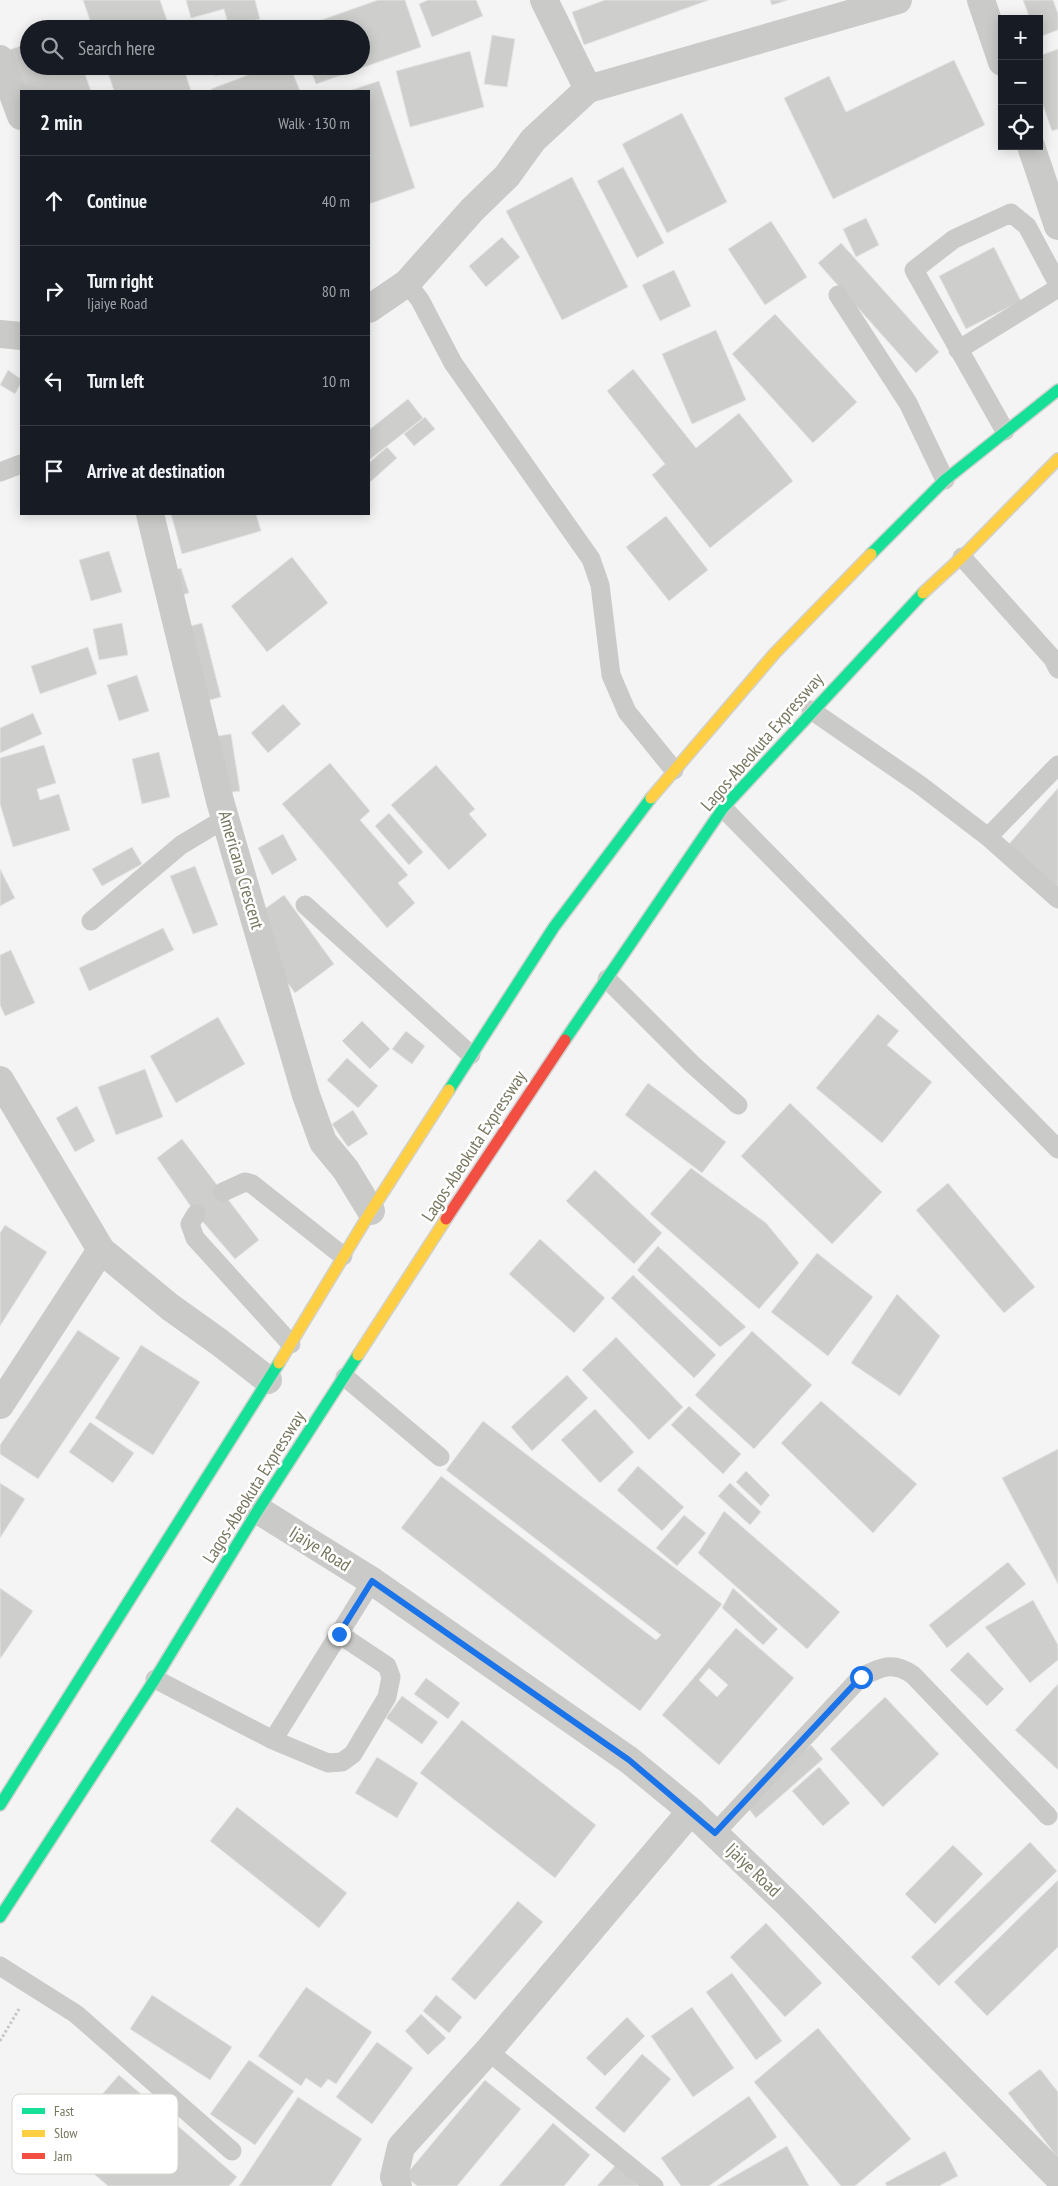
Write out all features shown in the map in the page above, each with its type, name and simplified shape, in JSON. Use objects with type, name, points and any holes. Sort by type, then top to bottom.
[{"type":"highway","points":[[0,1804],[291,1344],[371,1211],[554,927],[674,770],[775,653],[945,480],[1058,390]]},
{"type":"highway","name":"Lagos-Abeokuta Expressway","points":[[0,1917],[155,1679],[258,1510],[503,1131],[723,808],[811,710],[912,603],[962,557],[1058,459]]},
{"type":"street","points":[[544,0],[588,89]]},
{"type":"street","points":[[370,308],[407,284],[472,210],[507,176],[534,140],[588,89],[898,0]]},
{"type":"street","points":[[981,0],[1001,60]]},
{"type":"street","points":[[0,59],[20,113]]},
{"type":"street","points":[[1032,150],[1058,226]]},
{"type":"street","points":[[0,334],[20,336]]},
{"type":"street","name":"Americana Crescent","points":[[150,515],[226,818],[306,1095],[323,1142],[346,1170],[371,1211]]},
{"type":"street","points":[[0,1080],[101,1250],[170,1307],[220,1342],[268,1380]]},
{"type":"street","points":[[0,1405],[101,1250]]},
{"type":"street","name":"Ijaiye Road","points":[[258,1510],[372,1581],[629,1760],[715,1833],[916,2031],[1058,2177]]},
{"type":"street","points":[[398,2186],[394,2177],[400,2147],[488,2050],[691,1812]]},
{"type":"lane","points":[[958,350],[1058,286],[1027,226],[1011,212],[954,239],[914,270],[958,350],[1005,432]]},
{"type":"lane","points":[[407,284],[420,300],[453,362],[591,559],[600,585],[611,675],[627,712],[674,770]]},
{"type":"lane","points":[[838,295],[908,403],[945,480]]},
{"type":"lane","points":[[0,472],[20,464]]},
{"type":"lane","points":[[962,557],[1053,659],[1058,670]]},
{"type":"lane","points":[[811,710],[920,785],[988,837],[1058,899]]},
{"type":"lane","points":[[988,837],[1058,765]]},
{"type":"lane","points":[[723,808],[1058,1149]]},
{"type":"lane","points":[[90,921],[181,845],[226,818]]},
{"type":"lane","points":[[306,905],[471,1056]]},
{"type":"lane","points":[[607,979],[692,1064],[738,1105]]},
{"type":"lane","points":[[223,1192],[245,1182],[252,1184],[343,1256]]},
{"type":"lane","points":[[196,1214],[190,1224],[195,1238],[291,1344]]},
{"type":"lane","points":[[345,1377],[440,1458]]},
{"type":"lane","points":[[273,1740],[372,1581]]},
{"type":"lane","points":[[155,1679],[273,1740],[328,1763],[342,1762],[353,1754],[387,1697],[391,1676],[387,1666],[339,1634]]},
{"type":"lane","points":[[715,1833],[861,1677],[880,1668],[901,1667],[913,1675],[1048,1816]]},
{"type":"lane","points":[[0,1966],[76,2014],[167,2094]]},
{"type":"lane","points":[[488,2050],[654,2186]]},
{"type":"lane","points":[[178,2104],[232,2151]]},
{"type":"path","points":[[0,2040],[33,1987]]},
{"type":"building","points":[[83,0],[160,0],[167,20],[90,20]]},
{"type":"building","points":[[186,0],[255,0],[260,19],[227,20],[224,9],[191,18]]},
{"type":"building","points":[[378,0],[405,0],[421,47],[370,65],[370,20],[321,20]]},
{"type":"building","points":[[428,0],[476,0],[483,16],[432,37],[419,4]]},
{"type":"building","points":[[605,0],[709,0],[584,45],[572,12]]},
{"type":"building","points":[[770,0],[788,0],[772,5]]},
{"type":"building","points":[[1023,0],[1053,0],[1058,14],[1058,30],[1043,36],[1043,15],[1029,15]]},
{"type":"building","points":[[492,35],[515,39],[507,87],[484,84]]},
{"type":"building","points":[[20,46],[20,75],[85,75],[91,90],[24,90],[9,50]]},
{"type":"building","points":[[1058,49],[1058,129],[1052,131],[1043,105],[1043,55]]},
{"type":"building","points":[[470,51],[484,107],[410,127],[396,71]]},
{"type":"building","points":[[954,60],[985,125],[833,199],[784,98],[829,76],[846,112]]},
{"type":"building","points":[[109,75],[186,75],[191,90],[114,90]]},
{"type":"building","points":[[248,75],[294,75],[300,90],[212,90]]},
{"type":"building","points":[[312,75],[342,75],[316,84]]},
{"type":"building","points":[[379,81],[415,188],[370,204],[370,90],[352,90]]},
{"type":"building","points":[[682,113],[727,202],[667,233],[622,144]]},
{"type":"building","points":[[623,167],[664,243],[637,258],[597,181]]},
{"type":"building","points":[[572,177],[628,287],[562,320],[506,211]]},
{"type":"building","points":[[866,218],[879,245],[856,257],[843,229]]},
{"type":"building","points":[[771,221],[807,277],[765,305],[728,249]]},
{"type":"building","points":[[502,237],[520,257],[486,287],[469,266]]},
{"type":"building","points":[[841,243],[939,352],[916,373],[818,263]]},
{"type":"building","points":[[994,247],[1021,301],[966,329],[939,276]]},
{"type":"building","points":[[674,270],[691,306],[660,321],[642,285]]},
{"type":"building","points":[[775,314],[857,402],[813,443],[732,354]]},
{"type":"building","points":[[716,330],[746,400],[692,424],[662,354]]},
{"type":"building","points":[[633,369],[696,448],[739,413],[793,481],[710,548],[652,475],[665,464],[607,391]]},
{"type":"building","points":[[8,370],[20,378],[20,385],[15,394],[0,385]]},
{"type":"building","points":[[408,399],[423,418],[370,459],[370,429]]},
{"type":"building","points":[[425,417],[435,429],[414,446],[404,434]]},
{"type":"building","points":[[387,447],[397,458],[370,482],[370,462]]},
{"type":"building","points":[[171,515],[256,515],[261,531],[182,554]]},
{"type":"building","points":[[666,516],[708,570],[669,601],[626,547]]},
{"type":"building","points":[[109,551],[122,592],[91,601],[79,560]]},
{"type":"building","points":[[292,557],[328,603],[267,652],[231,606]]},
{"type":"building","points":[[181,568],[189,593],[167,600],[159,575]]},
{"type":"building","points":[[122,623],[128,655],[99,660],[93,629]]},
{"type":"building","points":[[202,623],[221,697],[199,703],[180,629]]},
{"type":"building","points":[[88,647],[97,674],[40,694],[31,666]]},
{"type":"building","points":[[137,675],[149,711],[119,721],[107,685]]},
{"type":"building","points":[[283,704],[301,724],[268,753],[251,733]]},
{"type":"building","points":[[33,713],[42,734],[0,753],[0,728]]},
{"type":"building","points":[[231,734],[240,791],[213,795],[204,738]]},
{"type":"building","points":[[44,745],[56,783],[37,789],[40,800],[59,794],[70,830],[13,847],[0,804],[0,758]]},
{"type":"building","points":[[159,752],[170,797],[142,804],[132,759]]},
{"type":"building","points":[[330,763],[370,811],[360,820],[408,875],[398,883],[415,903],[387,928],[282,804]]},
{"type":"building","points":[[436,765],[475,809],[469,814],[487,835],[449,870],[391,805]]},
{"type":"building","points":[[1058,788],[1058,887],[1009,844]]},
{"type":"building","points":[[389,813],[423,852],[409,865],[375,826]]},
{"type":"building","points":[[283,834],[297,860],[272,875],[258,848]]},
{"type":"building","points":[[132,847],[142,864],[102,886],[92,869]]},
{"type":"building","points":[[195,866],[218,925],[193,934],[170,876]]},
{"type":"building","points":[[0,869],[15,898],[0,906]]},
{"type":"building","points":[[284,895],[334,964],[295,993],[244,924]]},
{"type":"building","points":[[163,928],[174,950],[89,991],[79,968]]},
{"type":"building","points":[[11,950],[35,1003],[5,1016],[0,1005],[0,955]]},
{"type":"building","points":[[878,1014],[899,1031],[887,1045],[932,1082],[882,1143],[816,1088]]},
{"type":"building","points":[[218,1017],[245,1064],[176,1103],[150,1056]]},
{"type":"building","points":[[362,1021],[390,1049],[370,1069],[342,1041]]},
{"type":"building","points":[[406,1031],[425,1046],[412,1064],[392,1049]]},
{"type":"building","points":[[347,1058],[378,1086],[358,1108],[327,1080]]},
{"type":"building","points":[[145,1069],[163,1117],[116,1135],[98,1087]]},
{"type":"building","points":[[648,1083],[726,1142],[702,1173],[625,1115]]},
{"type":"building","points":[[790,1103],[882,1192],[832,1244],[741,1156]]},
{"type":"building","points":[[77,1106],[95,1141],[75,1152],[56,1118]]},
{"type":"building","points":[[353,1110],[368,1134],[348,1147],[332,1124]]},
{"type":"building","points":[[182,1139],[259,1240],[235,1259],[196,1214],[157,1158]]},
{"type":"building","points":[[691,1168],[766,1223],[799,1263],[759,1309],[650,1214]]},
{"type":"building","points":[[595,1170],[662,1233],[634,1264],[566,1201]]},
{"type":"building","points":[[948,1183],[1035,1287],[1004,1313],[916,1210]]},
{"type":"building","points":[[5,1225],[47,1252],[0,1326],[0,1233]]},
{"type":"building","points":[[540,1239],[605,1298],[574,1333],[509,1274]]},
{"type":"building","points":[[658,1246],[746,1327],[720,1347],[637,1270]]},
{"type":"building","points":[[817,1253],[873,1297],[828,1356],[771,1312]]},
{"type":"building","points":[[633,1275],[716,1355],[694,1378],[611,1298]]},
{"type":"building","points":[[897,1294],[940,1336],[900,1396],[851,1363]]},
{"type":"building","points":[[78,1330],[120,1358],[38,1479],[0,1454],[0,1445]]},
{"type":"building","points":[[752,1331],[812,1385],[754,1449],[695,1395]]},
{"type":"building","points":[[616,1337],[683,1407],[649,1440],[582,1370]]},
{"type":"building","points":[[141,1345],[200,1382],[153,1455],[95,1418]]},
{"type":"building","points":[[567,1375],[588,1398],[532,1451],[511,1427]]},
{"type":"building","points":[[821,1401],[917,1484],[873,1533],[781,1443]]},
{"type":"building","points":[[689,1406],[741,1454],[723,1474],[671,1425]]},
{"type":"building","points":[[595,1409],[634,1452],[600,1483],[561,1440]]},
{"type":"building","points":[[483,1421],[722,1604],[640,1711],[401,1528],[441,1476],[656,1640],[661,1635],[446,1470]]},
{"type":"building","points":[[90,1422],[134,1453],[113,1483],[69,1452]]},
{"type":"building","points":[[1058,1449],[1058,1584],[1002,1478]]},
{"type":"building","points":[[638,1466],[684,1507],[662,1531],[617,1490]]},
{"type":"building","points":[[746,1471],[770,1495],[761,1506],[736,1482]]},
{"type":"building","points":[[0,1483],[25,1499],[0,1538]]},
{"type":"building","points":[[730,1483],[761,1512],[750,1525],[718,1496]]},
{"type":"building","points":[[724,1511],[840,1612],[807,1649],[698,1553]]},
{"type":"building","points":[[684,1515],[706,1533],[677,1566],[656,1548]]},
{"type":"building","points":[[1008,1562],[1026,1584],[947,1648],[929,1625]]},
{"type":"building","points":[[0,1588],[33,1611],[0,1659]]},
{"type":"building","points":[[733,1588],[778,1629],[763,1645],[722,1608]]},
{"type":"building","points":[[1033,1600],[1058,1645],[1058,1660],[1030,1683],[985,1627]]},
{"type":"building","points":[[736,1628],[794,1678],[719,1765],[662,1715]],"holes":[[[709,1668],[728,1685],[717,1697],[699,1680]]]},
{"type":"building","points":[[968,1652],[1004,1689],[987,1706],[950,1670]]},
{"type":"building","points":[[426,1678],[460,1703],[448,1719],[414,1694]]},
{"type":"building","points":[[1058,1684],[1058,1770],[1015,1730]]},
{"type":"building","points":[[402,1696],[438,1722],[422,1744],[386,1718]]},
{"type":"building","points":[[885,1697],[939,1754],[883,1807],[830,1749]]},
{"type":"building","points":[[462,1720],[596,1825],[555,1878],[420,1773]]},
{"type":"building","points":[[811,1745],[823,1759],[756,1818],[744,1803]]},
{"type":"building","points":[[377,1757],[418,1783],[397,1818],[355,1793]]},
{"type":"building","points":[[819,1767],[850,1803],[823,1826],[792,1791]]},
{"type":"building","points":[[237,1807],[347,1893],[319,1928],[210,1841]]},
{"type":"building","points":[[1030,1842],[1057,1871],[939,1986],[911,1957]]},
{"type":"building","points":[[953,1845],[983,1874],[935,1924],[905,1894]]},
{"type":"building","points":[[1058,1880],[1058,1947],[987,2016],[954,1982]]},
{"type":"building","points":[[518,1901],[543,1922],[475,2000],[451,1979]]},
{"type":"building","points":[[766,1923],[822,1983],[785,2017],[730,1957]]},
{"type":"building","points":[[732,1973],[782,2041],[756,2060],[706,1992]]},
{"type":"building","points":[[306,1987],[372,2032],[336,2084],[328,2079],[321,2088],[306,2078],[301,2086],[258,2056]]},
{"type":"building","points":[[152,1995],[232,2047],[210,2080],[130,2029]]},
{"type":"building","points":[[436,1995],[462,2017],[449,2033],[423,2011]]},
{"type":"building","points":[[692,2007],[734,2068],[693,2097],[651,2036]]},
{"type":"building","points":[[421,2014],[446,2038],[428,2055],[405,2031]]},
{"type":"building","points":[[627,2017],[645,2036],[605,2076],[586,2058]]},
{"type":"building","points":[[818,2028],[911,2139],[855,2186],[841,2186],[754,2082]]},
{"type":"building","points":[[377,2042],[413,2068],[372,2124],[336,2097]]},
{"type":"building","points":[[642,2054],[671,2079],[624,2133],[595,2108]]},
{"type":"building","points":[[249,2060],[294,2091],[255,2145],[210,2114]]},
{"type":"building","points":[[1040,2069],[1058,2092],[1058,2158],[1008,2093]]},
{"type":"building","points":[[119,2075],[141,2094],[102,2094]]},
{"type":"building","points":[[485,2080],[521,2109],[457,2186],[417,2186],[405,2176]]},
{"type":"building","points":[[749,2096],[777,2137],[709,2186],[681,2186],[661,2158]]},
{"type":"building","points":[[298,2097],[362,2139],[331,2186],[239,2186]]},
{"type":"building","points":[[553,2123],[590,2155],[564,2186],[499,2186]]},
{"type":"building","points":[[178,2126],[237,2177],[229,2186],[108,2186],[94,2174],[178,2174]]},
{"type":"building","points":[[787,2146],[809,2186],[717,2186]]},
{"type":"building","points":[[945,2151],[958,2176],[939,2186],[887,2186],[885,2183]]},
{"type":"building","points":[[616,2165],[639,2186],[597,2186]]},
{"type":"traffic: fast","points":[[871,554],[945,480],[1058,390]]},
{"type":"traffic: fast","points":[[565,1040],[723,808],[923,593]]},
{"type":"traffic: fast","points":[[449,1090],[554,927],[651,798]]},
{"type":"traffic: fast","points":[[0,1917],[155,1679],[258,1510],[358,1355]]},
{"type":"traffic: fast","points":[[0,1805],[279,1363]]},
{"type":"traffic: slow","points":[[923,593],[962,557],[1058,459]]},
{"type":"traffic: slow","points":[[651,798],[775,653],[871,554]]},
{"type":"traffic: slow","points":[[279,1363],[371,1211],[449,1090]]},
{"type":"traffic: slow","points":[[358,1355],[446,1219]]},
{"type":"traffic: jam","points":[[446,1219],[565,1040]]},
{"type":"route","points":[[339,1634],[372,1581],[629,1760],[715,1833],[861,1677]]}]
